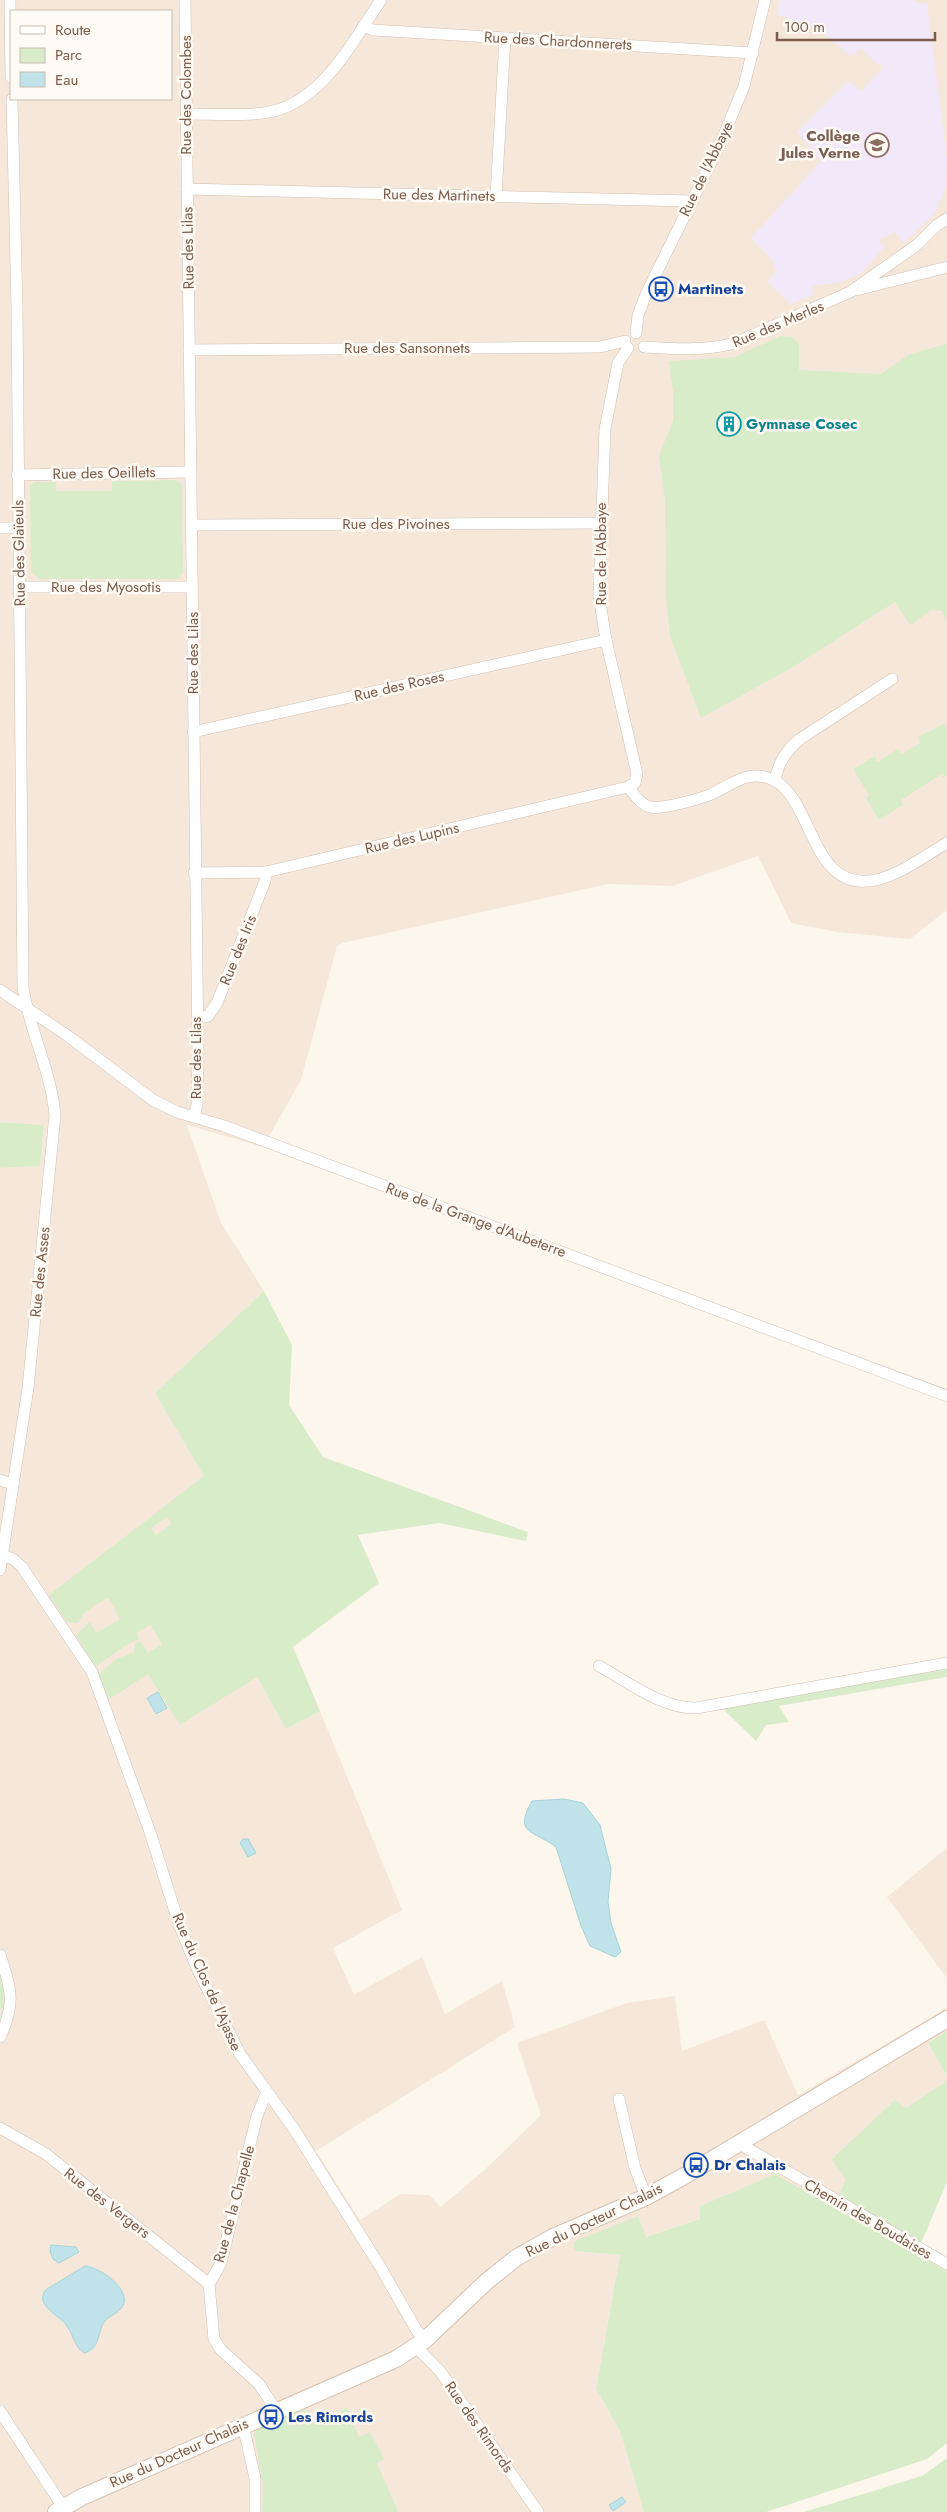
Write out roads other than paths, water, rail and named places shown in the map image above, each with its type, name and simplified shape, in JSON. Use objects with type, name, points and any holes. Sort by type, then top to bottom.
[{"type":"main road","name":"Rue du Docteur Chalais","points":[[59,2510],[276,2410],[396,2359],[420,2343],[486,2282],[516,2258],[553,2237],[646,2197],[947,2019]]},
{"type":"street","name":"Rue des Colombes","points":[[186,0],[187,190]]},
{"type":"street","points":[[186,114],[264,113],[284,108],[309,94],[326,78],[382,0]]},
{"type":"street","name":"Rue de l'Abbaye","points":[[636,333],[638,314],[647,292],[721,142],[744,86],[765,0]]},
{"type":"street","name":"Rue des Chardonnerets","points":[[363,26],[373,30],[753,53]]},
{"type":"street","points":[[496,196],[505,38]]},
{"type":"street","name":"Rue des Glaïeuls","points":[[12,100],[17,307],[23,988],[26,1007]]},
{"type":"street","name":"Rue des Martinets","points":[[187,190],[691,201]]},
{"type":"street","name":"Rue des Lilas","points":[[187,190],[196,1018],[196,1105],[194,1116]]},
{"type":"street","name":"Rue des Merles","points":[[850,292],[917,245],[942,222],[947,209]]},
{"type":"street","name":"Rue des Merles","points":[[644,346],[667,349],[724,346],[850,292],[947,267]]},
{"type":"street","points":[[631,333],[636,333],[642,336],[645,341],[641,350],[634,352],[626,345],[631,333]]},
{"type":"street","name":"Rue de l'Abbaye","points":[[626,345],[618,363],[605,429],[600,523],[599,596],[606,640],[637,774],[635,783],[628,787]]},
{"type":"street","name":"Rue des Sansonnets","points":[[189,350],[600,347],[626,345]]},
{"type":"street","name":"Rue des Oeillets","points":[[18,475],[191,472]]},
{"type":"street","name":"Rue des Pivoines","points":[[192,525],[600,523]]},
{"type":"street","points":[[0,528],[18,528]]},
{"type":"street","name":"Rue des Myosotis","points":[[19,587],[192,587]]},
{"type":"street","name":"Rue des Roses","points":[[193,732],[606,640]]},
{"type":"street","points":[[775,780],[778,764],[787,750],[800,738],[892,679]]},
{"type":"street","points":[[628,787],[640,802],[656,808],[709,795],[739,778],[750,776],[775,780],[785,788],[794,802],[822,856],[836,871],[849,878],[864,881],[894,874],[947,843]]},
{"type":"street","name":"Rue des Lupins","points":[[194,873],[266,872],[628,787]]},
{"type":"street","name":"Rue des Iris","points":[[196,1018],[208,1016],[217,1003],[265,881],[266,872]]},
{"type":"street","points":[[0,990],[26,1007]]},
{"type":"street","name":"Rue de la Grange d'Aubeterre","points":[[26,1007],[153,1100],[177,1112],[194,1116],[947,1396]]},
{"type":"street","name":"Rue des Asses","points":[[0,1570],[30,1371],[55,1115],[53,1095],[26,1007]]},
{"type":"street","points":[[0,1480],[13,1484]]},
{"type":"street","name":"Rue du Clos de l'Ajasse","points":[[2,1555],[22,1567],[92,1672],[150,1832],[179,1924],[196,1966],[240,2054],[266,2094],[294,2129],[381,2268],[417,2331],[420,2343]]},
{"type":"street","points":[[599,1666],[666,1704],[678,1708],[696,1708],[947,1663]]},
{"type":"street","points":[[0,1955],[9,1987],[11,2003],[9,2017],[0,2036]]},
{"type":"street","name":"Rue de la Chapelle","points":[[209,2284],[220,2263],[257,2116],[266,2094]]},
{"type":"street","points":[[619,2099],[634,2168],[646,2197]]},
{"type":"street","name":"Rue des Vergers","points":[[0,2128],[46,2154],[209,2284]]},
{"type":"street","name":"Chemin des Boudaises","points":[[738,2143],[947,2264]]},
{"type":"street","points":[[209,2284],[214,2339],[222,2350],[259,2384],[276,2410]]},
{"type":"street","name":"Rue des Rimords","points":[[420,2343],[538,2512]]},
{"type":"street","points":[[0,2411],[59,2510]]},
{"type":"street","points":[[243,2425],[255,2478],[255,2512]]},
{"type":"water","points":[[158,1692],[167,1708],[156,1714],[147,1698]]},
{"type":"water","points":[[564,1799],[583,1803],[600,1825],[611,1869],[608,1902],[611,1923],[621,1952],[615,1957],[590,1946],[581,1926],[556,1847],[533,1834],[525,1826],[524,1820],[532,1801]]},
{"type":"water","points":[[243,1839],[248,1839],[256,1853],[248,1857],[240,1843]]},
{"type":"water","points":[[51,2245],[76,2247],[79,2252],[59,2263],[53,2259],[50,2251]]},
{"type":"water","points":[[85,2266],[98,2270],[111,2279],[122,2291],[124,2303],[120,2309],[104,2322],[96,2345],[84,2353],[76,2344],[64,2323],[46,2306],[43,2297],[47,2289]]},
{"type":"water","points":[[622,2497],[626,2502],[613,2511],[609,2505]]},
{"type":"place","name":"Collège Jules Verne","points":[[877,145]]},
{"type":"place","name":"Martinets","points":[[661,289]]},
{"type":"place","name":"Gymnase Cosec","points":[[729,424]]},
{"type":"place","name":"Dr Chalais","points":[[696,2165]]},
{"type":"place","name":"Les Rimords","points":[[271,2417]]}]
